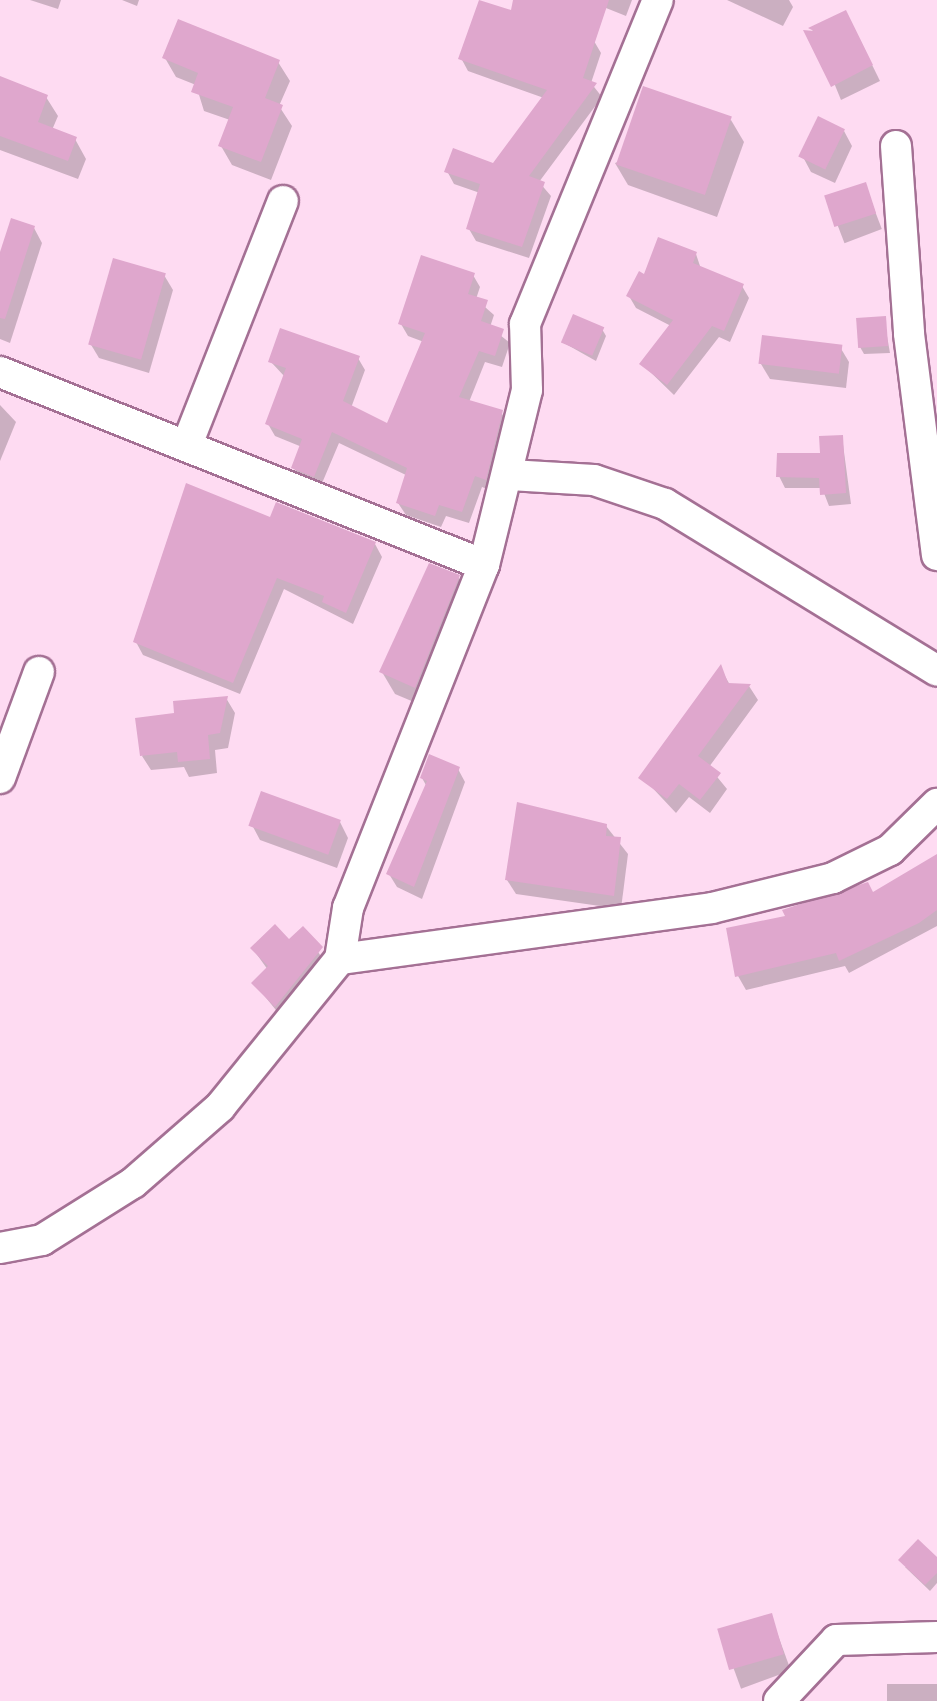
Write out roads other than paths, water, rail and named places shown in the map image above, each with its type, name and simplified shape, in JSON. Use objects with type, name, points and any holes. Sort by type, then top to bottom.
[{"type":"street","points":[[0,1248],[42,1240],[133,1183],[220,1107],[340,960],[348,908],[484,565],[510,474],[528,390],[525,324],[658,0]]},
{"type":"street","points":[[896,146],[909,334],[937,555]]},
{"type":"street","points":[[188,442],[284,201]]},
{"type":"street","points":[[0,372],[188,442],[484,565]]},
{"type":"street","points":[[510,474],[594,480],[665,504],[937,671]]},
{"type":"street","points":[[0,778],[38,672]]},
{"type":"street","points":[[340,960],[712,908],[833,878],[890,850],[937,804]]},
{"type":"street","points":[[779,1701],[836,1640],[937,1636]]}]
